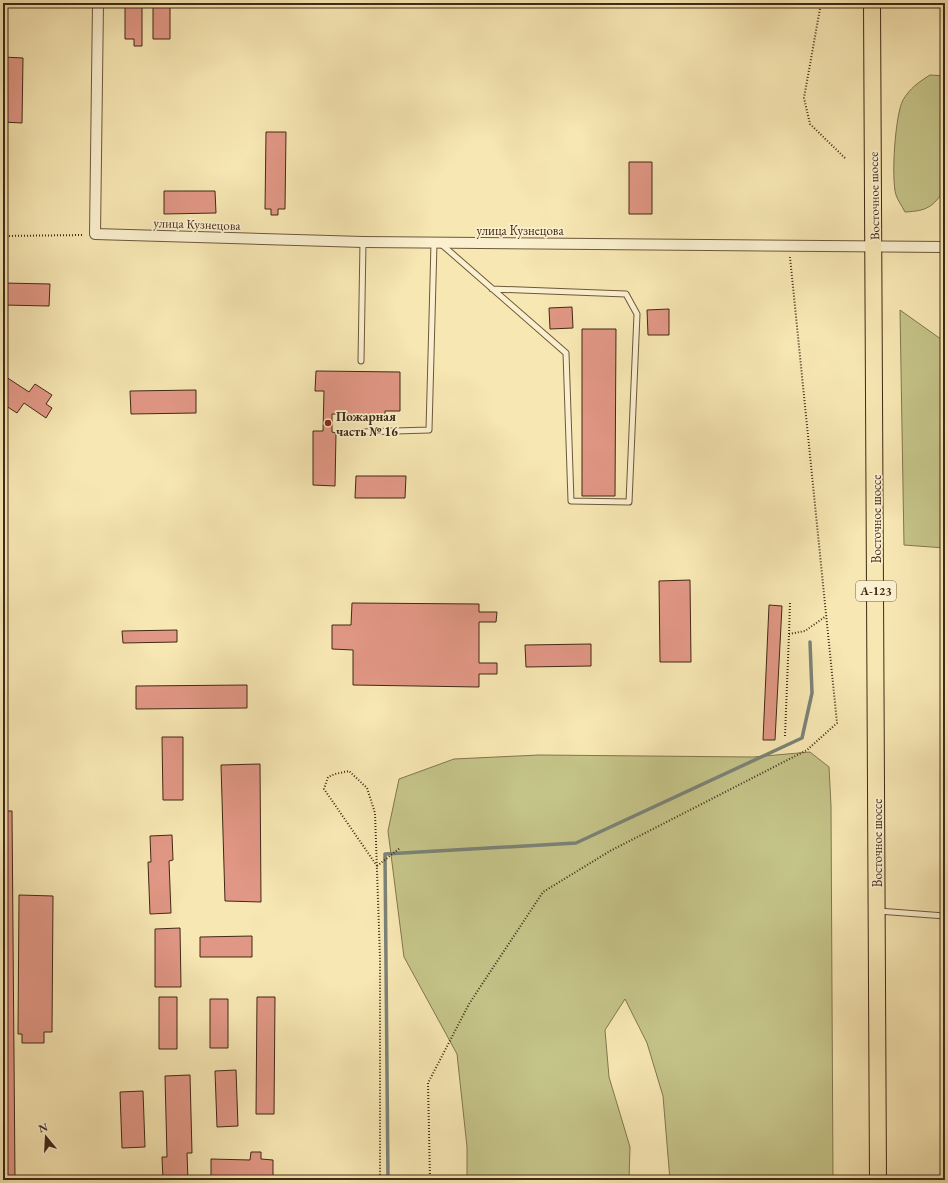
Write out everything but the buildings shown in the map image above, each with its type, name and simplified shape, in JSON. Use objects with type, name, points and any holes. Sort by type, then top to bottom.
[{"type":"main road","name":"Восточное шоссе","points":[[872,3],[878,1180]]},
{"type":"street","points":[[95,234],[98,3]]},
{"type":"street","name":"улица Кузнецова","points":[[95,234],[363,242],[945,247]]},
{"type":"lane","points":[[361,361],[363,242]]},
{"type":"lane","points":[[436,243],[566,353],[571,501],[629,502],[637,314],[626,294],[492,289]]},
{"type":"lane","points":[[361,432],[429,430],[436,243]]},
{"type":"lane","points":[[877,911],[945,916]]},
{"type":"path","points":[[810,3],[820,7]]},
{"type":"path","points":[[821,3],[804,98],[810,124],[846,159]]},
{"type":"path","points":[[3,236],[95,234]]},
{"type":"path","points":[[430,1180],[428,1083],[469,1004],[543,892],[610,851],[807,750],[837,723],[789,245]]},
{"type":"path","points":[[785,736],[790,602]]},
{"type":"path","points":[[789,634],[805,631],[826,616]]},
{"type":"path","points":[[377,866],[324,789],[328,778],[335,774],[349,771],[367,788],[375,813],[377,866],[380,966],[380,1180]]},
{"type":"path","points":[[377,866],[400,848]]},
{"type":"shaded area","points":[[930,75],[945,76],[945,189],[937,200],[929,207],[919,211],[905,212],[896,195],[894,176],[896,132],[900,108],[903,100],[909,92]]},
{"type":"shaded area","points":[[900,310],[945,342],[945,548],[904,545]]},
{"type":"shaded area","points":[[810,752],[829,767],[831,806],[833,1180],[670,1180],[663,1096],[647,1043],[625,999],[605,1030],[609,1077],[630,1147],[629,1180],[467,1180],[467,1147],[457,1054],[404,957],[388,831],[399,779],[454,759],[539,755],[753,757]]},
{"type":"waterway","points":[[388,1180],[385,854],[576,843],[802,738],[812,693],[810,642]]},
{"type":"place","name":"Пожарная часть № 16","points":[[328,423]]}]
